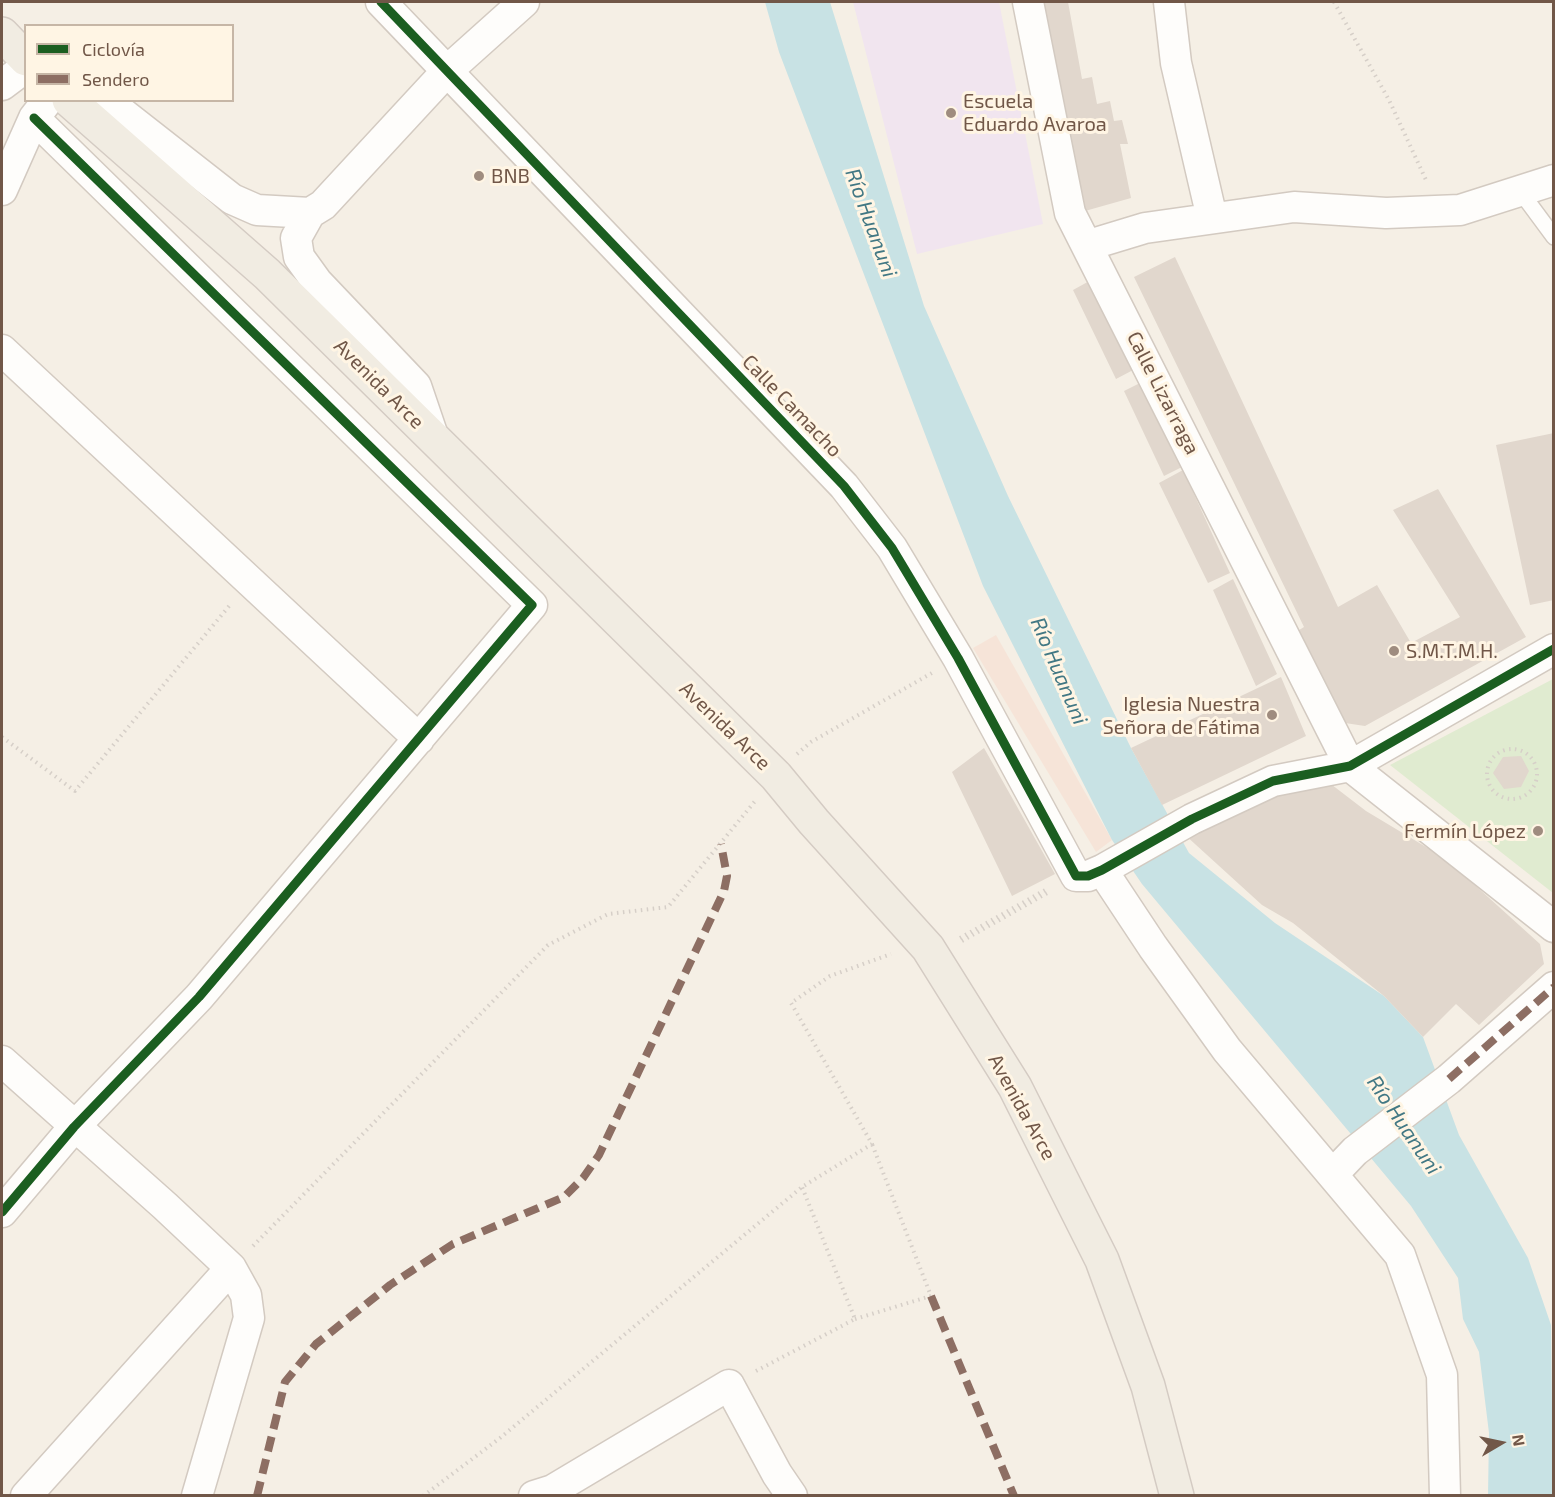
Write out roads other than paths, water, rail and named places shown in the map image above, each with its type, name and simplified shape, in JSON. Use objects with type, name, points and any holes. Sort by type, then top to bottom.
[{"type":"main road","points":[[2,34],[24,57]]},
{"type":"main road","name":"Avenida Arce","points":[[71,102],[267,274],[777,776],[814,822],[893,906],[933,956],[1015,1087],[1102,1260],[1148,1386],[1177,1496]]},
{"type":"street","name":"Calle Camacho","points":[[381,2],[844,486],[892,548],[958,658],[1092,870],[1153,947],[1227,1050],[1400,1255],[1443,1375],[1445,1496]]},
{"type":"street","points":[[434,439],[416,386],[317,282],[299,256],[296,238],[310,213],[322,205],[447,70],[524,2]]},
{"type":"street","name":"Calle Lizarraga","points":[[1028,2],[1070,213],[1089,245],[1350,766]]},
{"type":"street","points":[[1169,2],[1176,63],[1212,218]]},
{"type":"street","points":[[2,85],[24,68]]},
{"type":"street","points":[[100,102],[121,112],[232,200],[257,210],[310,213]]},
{"type":"street","points":[[2,190],[41,109],[532,605],[200,997],[74,1127],[2,1212]]},
{"type":"street","points":[[1089,245],[1145,228],[1294,207],[1386,213],[1460,210],[1554,180]]},
{"type":"street","points":[[2,350],[419,739]]},
{"type":"street","points":[[1092,870],[1273,781],[1350,766],[1554,649]]},
{"type":"street","points":[[1350,766],[1554,927]]},
{"type":"street","points":[[1333,1174],[1355,1151],[1449,1079],[1554,987]]},
{"type":"street","points":[[2,1061],[231,1268],[246,1295],[249,1318],[197,1496]]},
{"type":"street","points":[[26,1496],[231,1268]]},
{"type":"street","points":[[534,1496],[553,1490],[729,1385],[777,1474],[792,1496]]},
{"type":"lane","points":[[1520,191],[1554,237]]},
{"type":"water","name":"Río Huanuni","points":[[765,2],[830,2],[924,306],[1008,496],[1131,748],[1189,853],[1275,923],[1384,996],[1423,1037],[1459,1135],[1528,1258],[1551,1325],[1553,1495],[1488,1495],[1489,1433],[1479,1352],[1463,1319],[1458,1278],[1411,1206],[1142,884],[1112,840],[983,586],[779,52]]},
{"type":"place","name":"Escuela Eduardo Avaroa","points":[[951,113]]},
{"type":"place","name":"BNB","points":[[479,176]]},
{"type":"place","name":"S.M.T.M.H.","points":[[1394,651]]},
{"type":"place","name":"Iglesia Nuestra Señora de Fátima","points":[[1272,715]]},
{"type":"place","name":"Fermín López","points":[[1538,831]]}]
